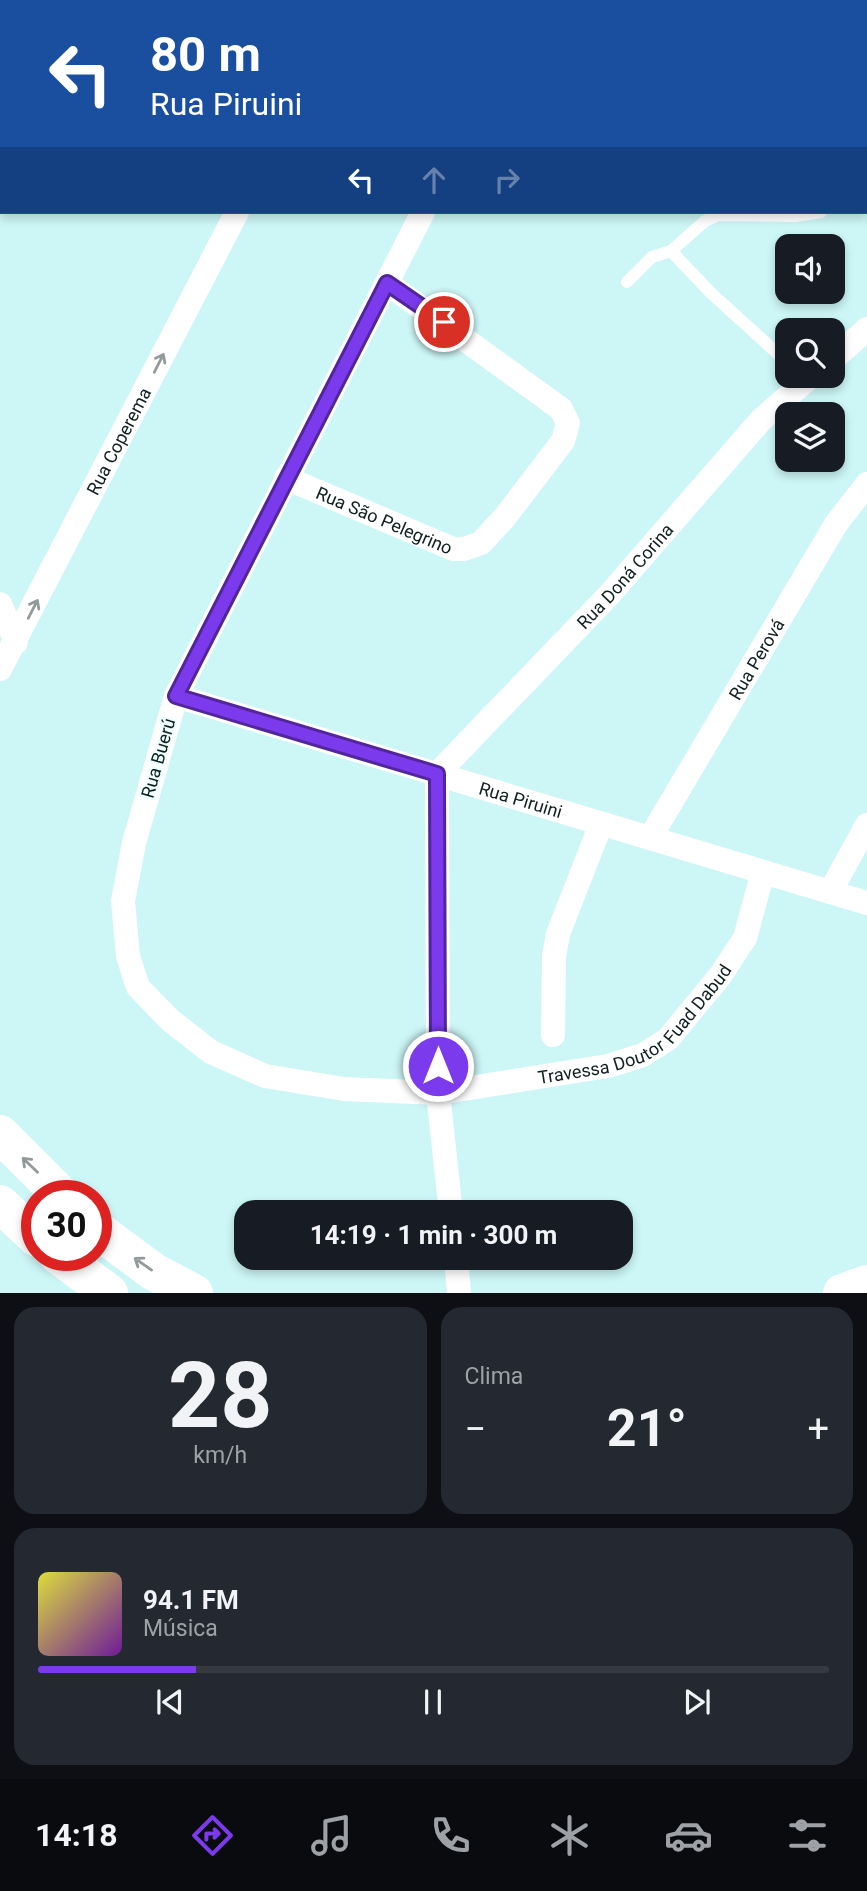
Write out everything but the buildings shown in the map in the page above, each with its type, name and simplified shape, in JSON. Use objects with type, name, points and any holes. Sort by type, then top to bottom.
[{"type":"main road","points":[[0,1134],[46,1180]]},
{"type":"main road","points":[[0,1204],[21,1223]]},
{"type":"main road","points":[[112,1241],[154,1272],[194,1293]]},
{"type":"main road","points":[[78,1271],[109,1293]]},
{"type":"street","name":"Rua Coperema","points":[[0,669],[236,214]]},
{"type":"street","name":"Rua Buerú","points":[[422,214],[176,696],[134,843],[123,901],[128,956],[138,987],[170,1020],[211,1052],[265,1076],[344,1089],[438,1093]]},
{"type":"street","name":"Rua São Pelegrino","points":[[286,478],[453,549],[464,549],[481,542],[505,517],[562,441],[568,424],[561,408],[387,283]]},
{"type":"street","points":[[849,351],[867,329]]},
{"type":"street","name":"Rua Doná Corina","points":[[437,774],[609,595],[761,420],[794,388]]},
{"type":"street","name":"Rua Perová","points":[[650,838],[836,524],[867,484]]},
{"type":"street","points":[[0,604],[16,642]]},
{"type":"street","name":"Rua Piruini","points":[[176,696],[867,903]]},
{"type":"street","points":[[437,774],[438,1093],[450,1200]]},
{"type":"street","points":[[553,1035],[554,956],[558,934],[601,824]]},
{"type":"street","points":[[830,891],[867,825]]},
{"type":"street","name":"Travessa Doutor Fuad Dabud","points":[[438,1093],[608,1066],[643,1055],[668,1039],[720,976],[745,938],[763,872]]},
{"type":"street","points":[[457,1270],[459,1293]]},
{"type":"lane","points":[[627,282],[652,257],[671,251],[705,221],[725,214]]},
{"type":"lane","points":[[753,214],[808,214]]},
{"type":"lane","points":[[671,251],[711,293],[775,351]]},
{"type":"route","points":[[438,1066],[437,774],[176,696],[387,283],[444,322]]}]
